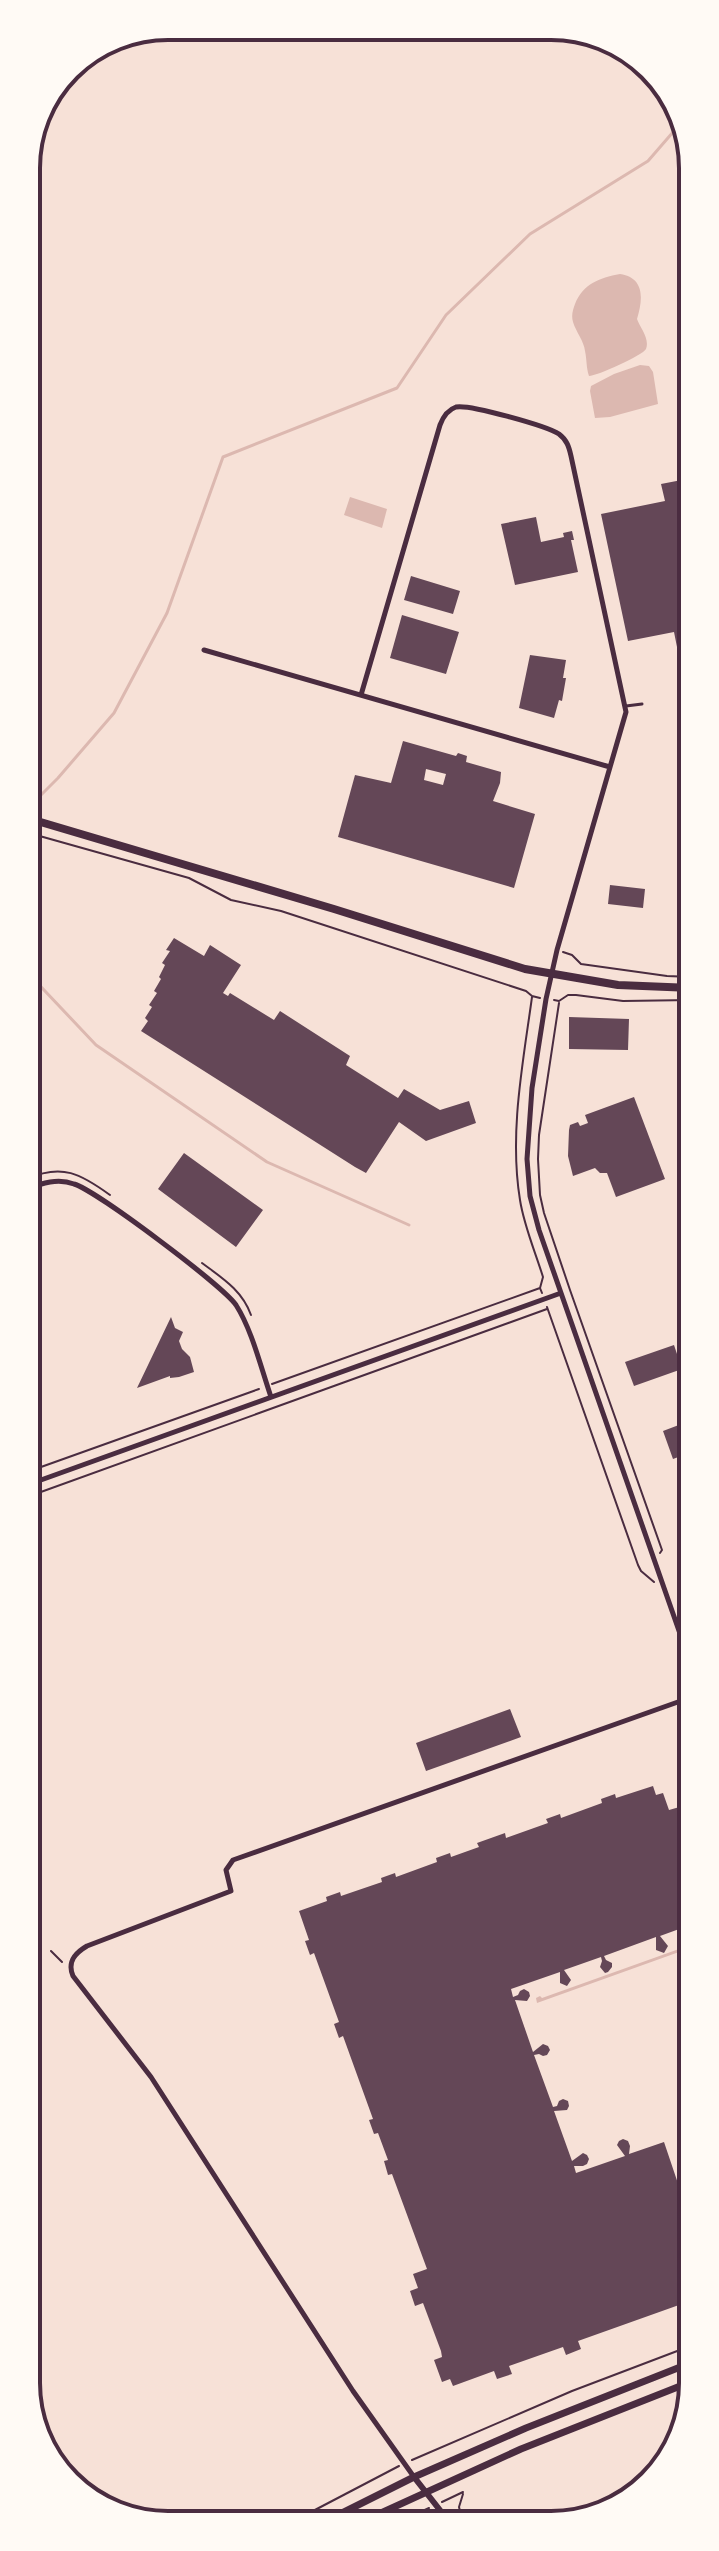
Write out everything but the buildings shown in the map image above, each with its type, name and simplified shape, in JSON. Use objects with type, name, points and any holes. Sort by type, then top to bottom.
[{"type":"main road","points":[[40,821],[516,967],[618,985],[679,987]]},
{"type":"main road","points":[[346,2511],[414,2477],[579,2405],[679,2367]]},
{"type":"main road","points":[[385,2511],[521,2449],[679,2387]]},
{"type":"street","points":[[361,695],[440,425],[447,412],[467,406],[549,429],[563,437],[568,443],[626,706],[551,974],[532,1088],[527,1169],[536,1220],[679,1630]]},
{"type":"street","points":[[204,650],[610,767]]},
{"type":"street","points":[[40,1186],[57,1181],[80,1186],[219,1287],[241,1315],[271,1397]]},
{"type":"street","points":[[40,1480],[561,1293]]},
{"type":"street","points":[[440,2511],[353,2391],[146,2070],[73,1976],[71,1965],[76,1954],[87,1946],[231,1891],[226,1870],[233,1860],[679,1702]]},
{"type":"lane","points":[[626,706],[642,704]]},
{"type":"path","points":[[40,836],[189,878],[231,900],[281,911],[534,996],[518,1099],[517,1168],[522,1209],[543,1275],[542,1292]]},
{"type":"path","points":[[572,955],[580,965],[679,976]]},
{"type":"path","points":[[554,1000],[559,1001],[576,993],[623,1001],[679,1000]]},
{"type":"path","points":[[559,1001],[539,1135],[540,1195],[662,1550],[655,1559]]},
{"type":"path","points":[[40,1467],[540,1288]]},
{"type":"path","points":[[40,1492],[547,1307],[638,1565],[657,1585]]},
{"type":"path","points":[[51,1951],[60,1961],[71,1965]]},
{"type":"path","points":[[413,2460],[572,2391],[679,2350]]},
{"type":"path","points":[[313,2511],[396,2468]]},
{"type":"path","points":[[439,2503],[463,2492],[460,2511]]},
{"type":"path","points":[[423,2511],[428,2508]]},
{"type":"shaded area","points":[[620,274],[634,280],[640,290],[637,319],[646,337],[646,349],[619,365],[589,376],[584,347],[573,322],[574,308],[587,287]]},
{"type":"shaded area","points":[[640,365],[649,366],[653,372],[658,404],[595,418],[591,386]]},
{"type":"shaded area","points":[[350,497],[387,509],[382,528],[344,515]]},
{"type":"shaded area","points":[[679,1949],[679,1952],[537,2003],[536,1998]]},
{"type":"waterway","points":[[40,796],[114,713],[167,613],[223,457],[397,388],[446,315],[530,234],[648,161],[674,131]]},
{"type":"waterway","points":[[40,986],[96,1045],[267,1162],[409,1225]]}]
